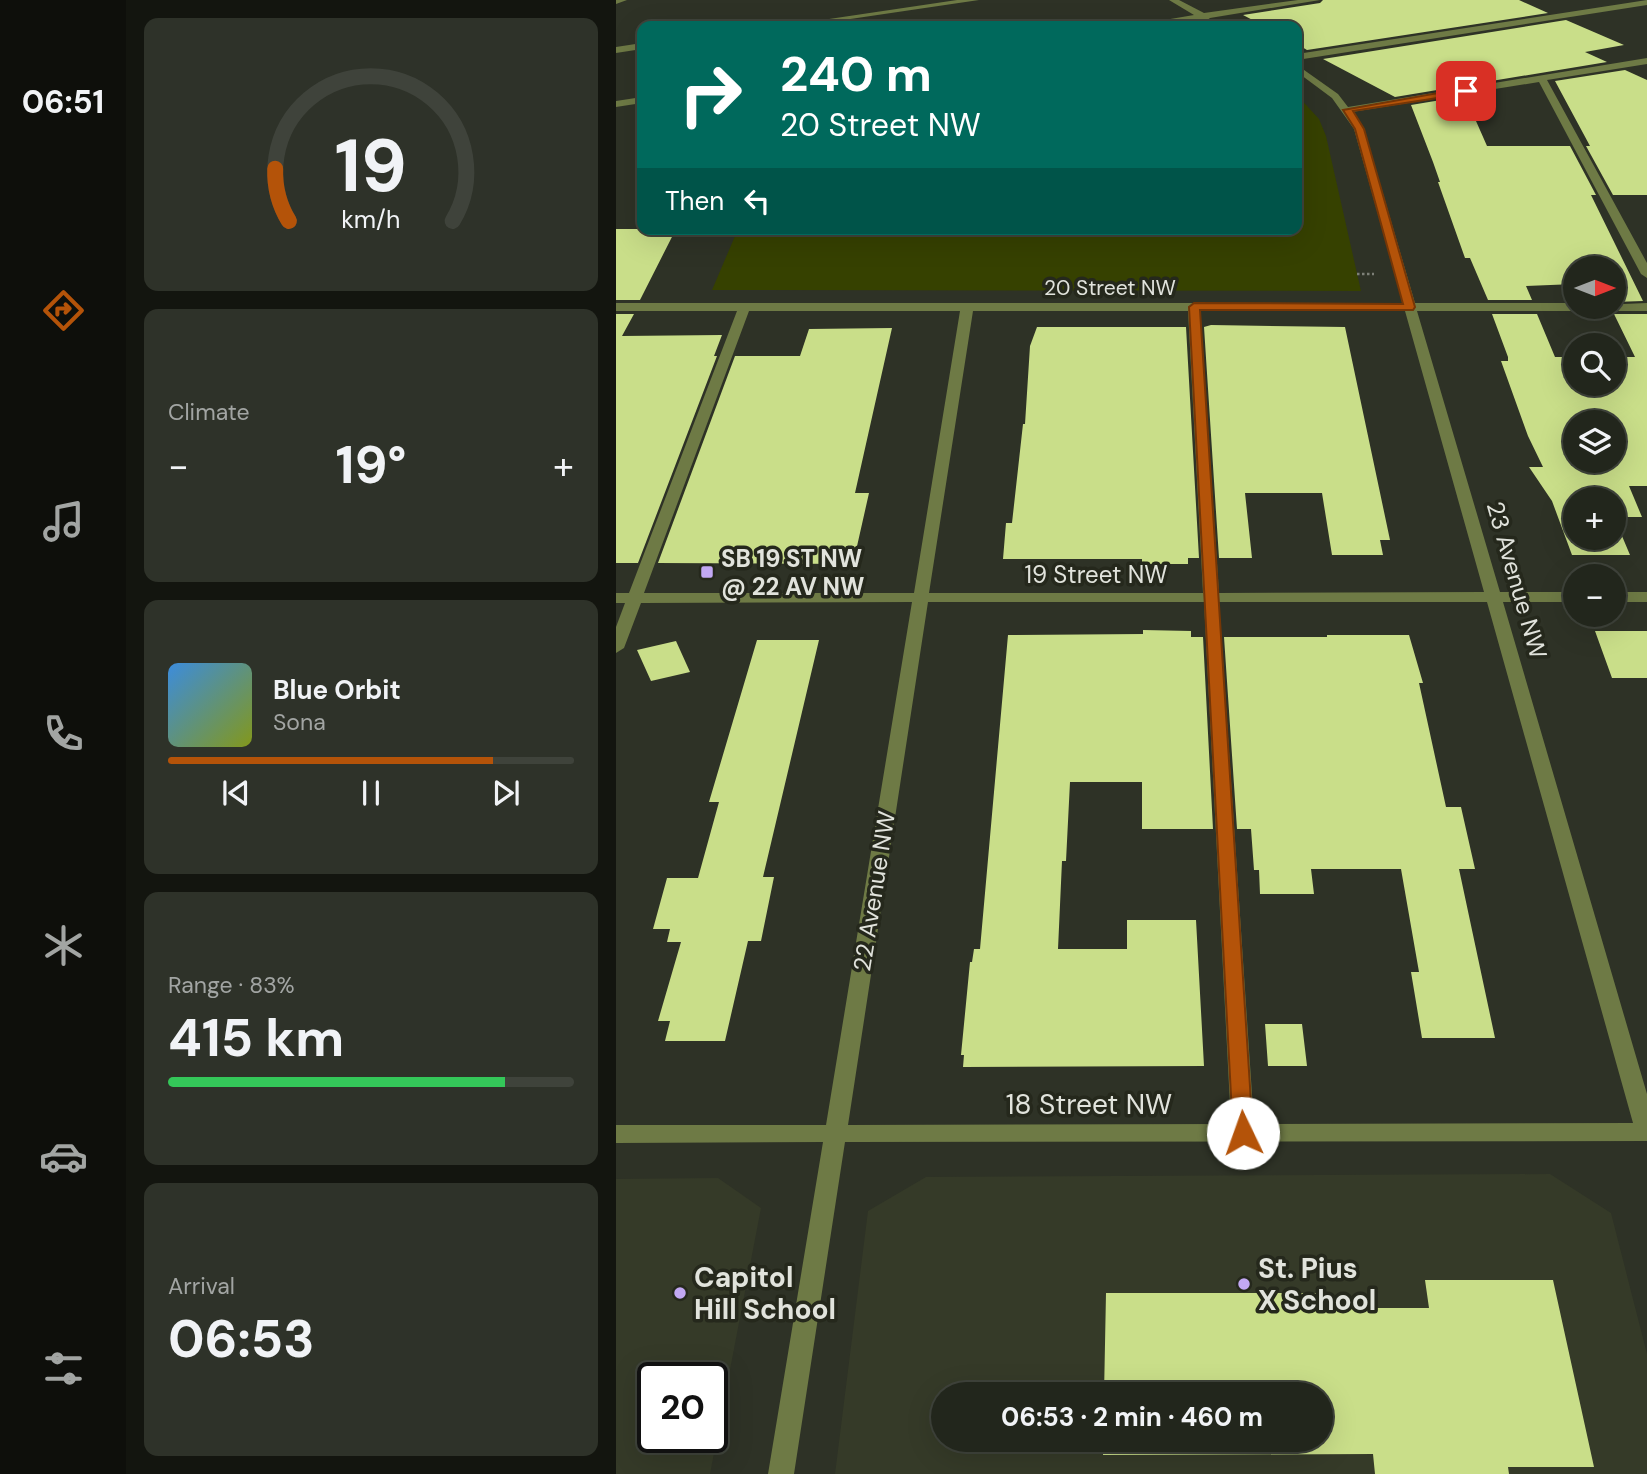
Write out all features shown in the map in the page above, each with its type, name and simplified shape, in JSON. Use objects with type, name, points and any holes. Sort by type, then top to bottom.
[{"type":"street","points":[[616,1],[623,0]]},
{"type":"street","points":[[822,21],[975,0]]},
{"type":"street","points":[[1173,0],[1212,21]]},
{"type":"street","points":[[1168,21],[1316,0]]},
{"type":"street","points":[[1302,56],[1647,2]]},
{"type":"street","points":[[616,50],[637,47]]},
{"type":"street","points":[[1348,110],[1647,61]]},
{"type":"street","name":"23 Avenue NW","points":[[1302,71],[1320,83],[1348,110],[1359,129],[1647,1132]]},
{"type":"street","points":[[1542,79],[1647,274]]},
{"type":"street","points":[[616,104],[637,101]]},
{"type":"street","name":"20 Street NW","points":[[616,307],[1647,307]]},
{"type":"street","points":[[1194,307],[1243,1133]]},
{"type":"street","points":[[616,648],[744,308]]},
{"type":"street","name":"22 Avenue NW","points":[[781,1474],[967,309]]},
{"type":"street","name":"19 Street NW","points":[[616,598],[1563,597]]},
{"type":"street","points":[[1626,597],[1647,597]]},
{"type":"street","name":"18 Street NW","points":[[616,1134],[1647,1132]]},
{"type":"path","points":[[1357,274],[1375,274]]},
{"type":"shaded area","name":"St. Pius X School","points":[[1550,1174],[1611,1213],[1647,1354],[1647,1474],[835,1474],[868,1211],[926,1177]]},
{"type":"shaded area","name":"Capitol Hill School","points":[[718,1178],[761,1208],[728,1380],[728,1362],[637,1362],[637,1453],[714,1453],[710,1474],[616,1474],[616,1179]]},
{"type":"green space","points":[[1302,100],[1319,119],[1326,136],[1361,291],[712,290],[735,235],[1302,235]]},
{"type":"building","points":[[1323,0],[1519,0],[1548,13],[1307,50],[1302,47],[1302,21],[1254,21],[1243,15],[1320,3]]},
{"type":"building","points":[[1566,20],[1624,45],[1585,52],[1607,62],[1395,97],[1323,59]]},
{"type":"building","points":[[1625,70],[1647,80],[1647,195],[1613,195],[1555,81]]},
{"type":"building","points":[[1465,96],[1487,146],[1570,146],[1596,195],[1591,195],[1621,256],[1563,256],[1563,284],[1526,286],[1532,300],[1488,300],[1470,258],[1465,258],[1411,105]]},
{"type":"building","points":[[616,229],[637,229],[637,235],[673,235],[640,300],[616,300]]},
{"type":"building","points":[[1626,266],[1643,301],[1626,302]]},
{"type":"building","points":[[616,314],[634,314],[622,336],[722,335],[714,356],[717,356],[638,563],[616,563]]},
{"type":"building","points":[[1492,314],[1537,314],[1555,357],[1563,357],[1563,396],[1626,396],[1626,357],[1635,357],[1626,333],[1623,333],[1616,319],[1626,319],[1626,314],[1647,314],[1647,486],[1629,486],[1642,517],[1626,517],[1626,487],[1563,487],[1563,531],[1552,501],[1529,467],[1543,467],[1528,436],[1501,361],[1508,361]]},
{"type":"building","points":[[1037,327],[1186,327],[1199,558],[1188,558],[1188,564],[1142,564],[1142,559],[1003,559],[1006,523],[1012,523],[1025,424],[1030,346]]},
{"type":"building","points":[[1204,327],[1345,327],[1390,540],[1380,540],[1383,555],[1332,555],[1322,493],[1245,493],[1252,558],[1219,558]]},
{"type":"building","points":[[892,328],[855,493],[869,493],[853,564],[658,563],[735,356],[800,356],[809,329]]},
{"type":"building","points":[[1626,546],[1630,555],[1572,555],[1570,550],[1626,550]]},
{"type":"building","points":[[1143,630],[1191,631],[1191,637],[1203,637],[1213,829],[1142,829],[1142,782],[1070,782],[1066,861],[1062,861],[1058,949],[1127,949],[1127,920],[1196,920],[1204,1066],[963,1067],[964,1055],[961,1055],[970,962],[974,949],[980,949],[1008,635],[1143,634]]},
{"type":"building","points":[[1595,631],[1647,631],[1647,678],[1612,678]]},
{"type":"building","points":[[1409,635],[1423,683],[1419,683],[1446,807],[1461,807],[1475,869],[1459,869],[1495,1038],[1422,1038],[1411,972],[1419,972],[1401,869],[1311,869],[1314,894],[1260,894],[1259,870],[1254,870],[1251,829],[1237,829],[1224,637]]},
{"type":"building","points":[[757,640],[819,640],[763,877],[774,877],[761,941],[748,941],[725,1041],[665,1041],[670,1021],[658,1021],[681,942],[667,942],[670,929],[653,929],[667,878],[698,878],[719,802],[709,802]]},
{"type":"building","points":[[676,641],[690,672],[651,681],[637,650]]},
{"type":"building","points":[[1265,1024],[1302,1024],[1307,1066],[1268,1066]]},
{"type":"building","points":[[1425,1280],[1553,1280],[1594,1467],[1508,1467],[1509,1474],[1375,1474],[1373,1454],[1103,1455],[1103,1452],[1333,1452],[1333,1382],[1104,1382],[1106,1293],[1324,1293],[1327,1308],[1429,1308]]},
{"type":"place","name":"SB 19 ST NW @ 22 AV NW","points":[[707,572]]},
{"type":"place","name":"St. Pius X School","points":[[1244,1284]]},
{"type":"place","name":"Capitol Hill School","points":[[680,1293]]},
{"type":"route","points":[[1243,1133],[1194,307],[1409,307],[1359,129],[1348,110],[1466,91]]}]
